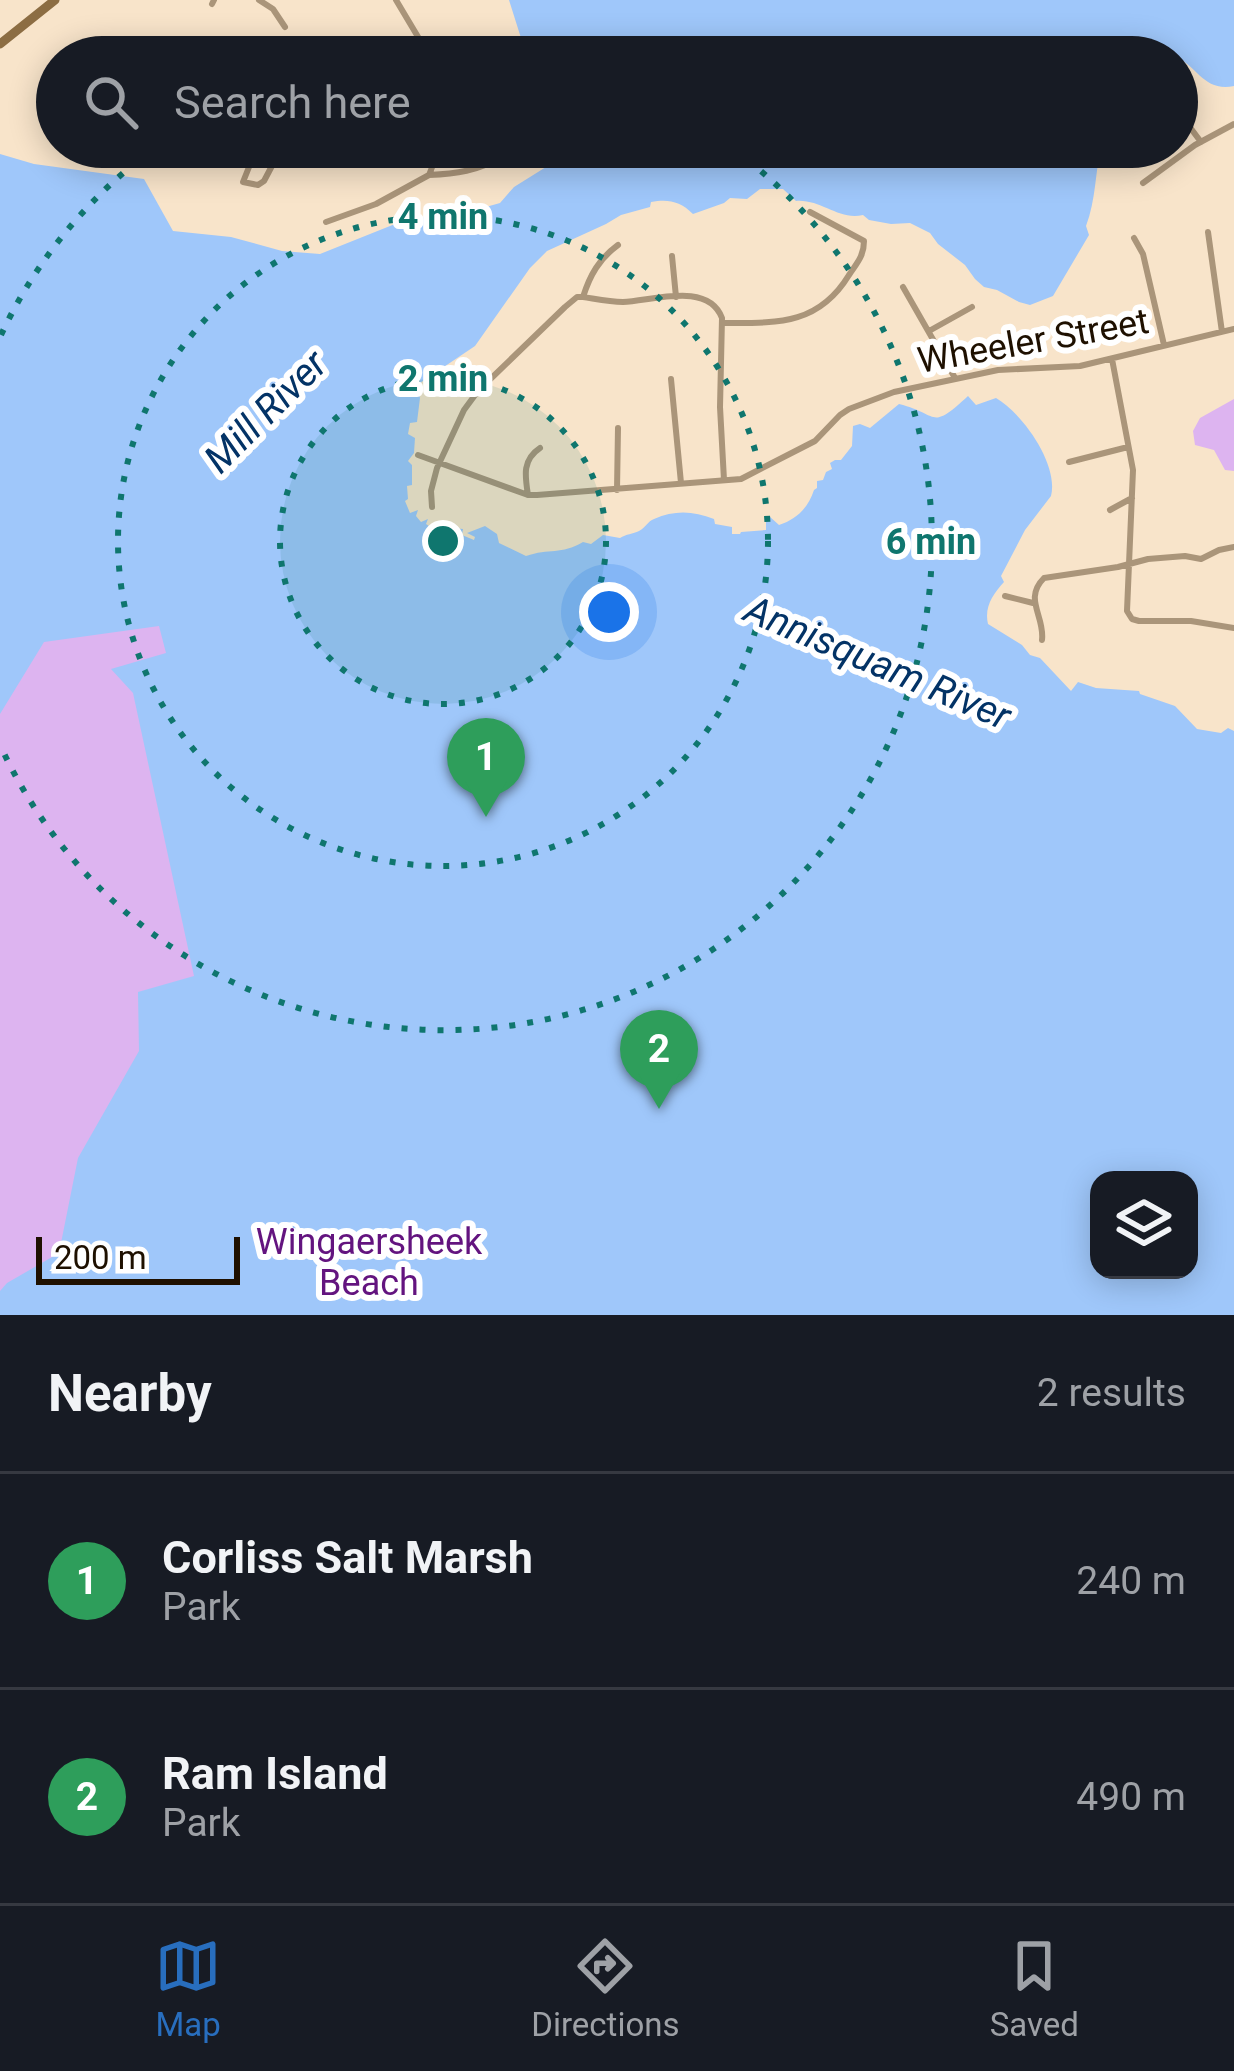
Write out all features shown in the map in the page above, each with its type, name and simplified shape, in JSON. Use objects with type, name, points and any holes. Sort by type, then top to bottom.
[{"type":"main road","points":[[0,44],[55,0]]},
{"type":"street","points":[[259,0],[273,9],[284,27]]},
{"type":"street","points":[[396,0],[417,36]]},
{"type":"street","points":[[1198,144],[1234,124]]},
{"type":"street","points":[[1198,138],[1201,142]]},
{"type":"street","points":[[248,168],[243,182],[252,186],[264,182],[271,168]]},
{"type":"street","points":[[429,175],[432,168]]},
{"type":"street","points":[[326,222],[376,204],[429,175],[477,168]]},
{"type":"street","points":[[1143,183],[1164,168]]},
{"type":"street","points":[[722,323],[790,320],[816,311],[837,295],[861,258],[864,241],[810,212]]},
{"type":"street","points":[[1208,232],[1222,332]]},
{"type":"street","points":[[1135,238],[1164,345]]},
{"type":"street","points":[[583,297],[589,277],[617,245]]},
{"type":"street","points":[[671,256],[676,297]]},
{"type":"street","points":[[903,287],[955,378]]},
{"type":"street","points":[[432,507],[431,491],[440,463],[472,398],[577,297],[622,302],[700,298],[715,304],[722,323],[724,480]]},
{"type":"street","points":[[929,332],[972,307]]},
{"type":"street","name":"Wheeler Street","points":[[418,454],[528,495],[748,477],[814,441],[849,409],[894,392],[998,370],[1080,366],[1234,329]]},
{"type":"street","points":[[1112,359],[1133,470],[1127,610],[1139,621],[1191,621],[1234,628]]},
{"type":"street","points":[[671,379],[681,483]]},
{"type":"street","points":[[617,490],[618,428]]},
{"type":"street","points":[[1069,462],[1129,447]]},
{"type":"street","points":[[528,495],[526,465],[540,448]]},
{"type":"street","points":[[1110,510],[1132,498]]},
{"type":"street","points":[[1042,640],[1033,603],[1038,582],[1044,578],[1168,556],[1201,559],[1234,547]]},
{"type":"street","points":[[1005,596],[1033,603]]},
{"type":"shaded area","points":[[1234,399],[1234,471],[1225,470],[1214,450],[1195,445],[1193,431],[1200,418]]},
{"type":"shaded area","name":"Wingaersheek Beach","points":[[109,614],[601,708],[0,1315],[0,674],[4,656]]},
{"type":"water","points":[[509,0],[1234,0],[1234,86],[1216,86],[1198,73],[1198,36],[520,36]]},
{"type":"water","points":[[0,154],[36,168],[144,179],[173,231],[231,237],[282,251],[320,254],[410,218],[454,216],[500,203],[514,187],[544,168],[1098,168],[1086,226],[1089,235],[1053,296],[1030,305],[984,287],[930,233],[910,223],[846,215],[796,201],[783,189],[760,189],[747,199],[730,198],[693,214],[663,201],[621,215],[547,251],[475,346],[417,385],[417,422],[410,423],[408,434],[415,438],[408,461],[412,485],[407,486],[405,501],[410,513],[418,510],[421,522],[428,519],[426,524],[435,530],[439,524],[463,529],[462,535],[474,540],[467,533],[485,526],[497,534],[499,543],[526,556],[591,544],[603,535],[620,538],[654,519],[677,513],[706,516],[715,524],[732,527],[732,534],[740,534],[766,530],[769,516],[779,525],[796,516],[817,488],[817,481],[832,469],[830,463],[841,460],[852,446],[853,426],[870,428],[899,404],[940,417],[968,396],[976,405],[996,398],[1017,415],[1044,455],[1051,496],[1025,530],[1001,576],[1004,582],[990,601],[988,624],[1040,658],[1071,691],[1078,682],[1139,691],[1175,706],[1197,729],[1234,731],[1234,1315],[0,1315],[0,1291],[7,1283],[59,1253],[78,1158],[139,1051],[138,992],[194,976],[133,693],[111,669],[166,653],[159,626],[44,642],[0,714]]},
{"type":"place","name":"Corliss Salt Marsh","points":[[486,817]]},
{"type":"place","name":"Ram Island","points":[[659,1109]]},
{"type":"water label","name":"Mill River","points":[[265,411]]},
{"type":"water label","name":"Annisquam River","points":[[878,662]]}]
